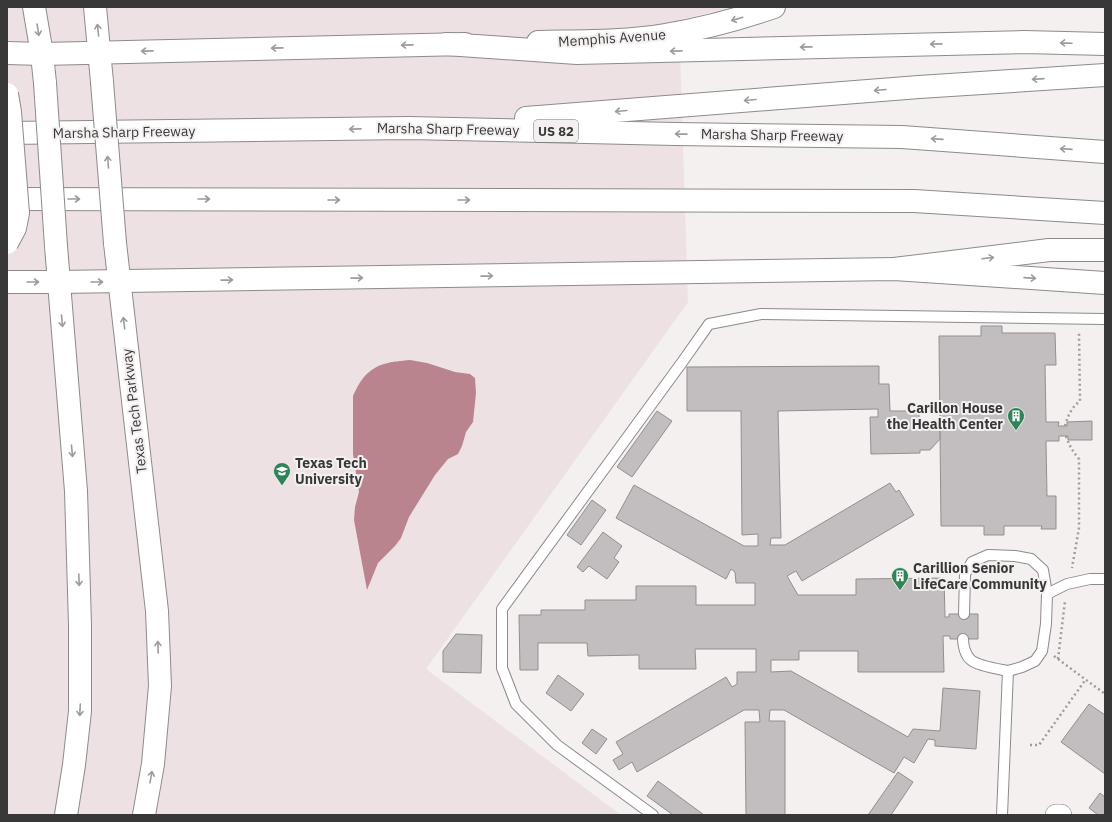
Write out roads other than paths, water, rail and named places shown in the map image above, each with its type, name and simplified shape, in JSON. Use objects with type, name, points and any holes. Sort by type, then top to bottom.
[{"type":"main road","points":[[34,7],[45,83],[58,282],[76,491],[80,625],[80,711],[74,765],[66,815]]},
{"type":"main road","name":"Texas Tech Parkway","points":[[95,7],[119,282],[157,611],[160,686],[153,764],[144,815]]},
{"type":"main road","name":"Memphis Avenue","points":[[446,44],[619,40],[664,35],[721,23],[774,7]]},
{"type":"main road","points":[[7,53],[42,54],[446,44],[577,53],[1024,42],[1105,44]]},
{"type":"main road","points":[[409,128],[919,87],[1105,75]]},
{"type":"main road","points":[[7,94],[10,112],[18,213],[15,228],[7,243]]},
{"type":"main road","name":"Marsha Sharp Freeway","points":[[7,133],[409,128],[902,137],[1105,152]]},
{"type":"main road","points":[[7,199],[914,201],[1105,213]]},
{"type":"main road","points":[[894,269],[1049,250],[1105,250]]},
{"type":"main road","points":[[7,282],[119,282],[894,269],[1105,283]]},
{"type":"street","points":[[1056,815],[1061,815]]},
{"type":"lane","points":[[653,815],[557,745],[516,704],[502,668],[502,609],[709,324],[762,314],[1105,319]]},
{"type":"lane","points":[[963,639],[963,646],[970,659],[982,665],[1008,671],[1035,661],[1042,651],[1046,624],[1047,594],[1043,570],[1031,559],[1015,556],[988,555],[972,562],[964,574],[964,614]]},
{"type":"lane","points":[[1047,594],[1067,584],[1090,579],[1105,579]]},
{"type":"lane","points":[[1002,815],[1008,671]]},
{"type":"place","name":"Carillon House the Health Center","points":[[1016,431]]},
{"type":"place","name":"Texas Tech University","points":[[282,486]]},
{"type":"place","name":"Carillion Senior LifeCare Community","points":[[900,591]]}]
